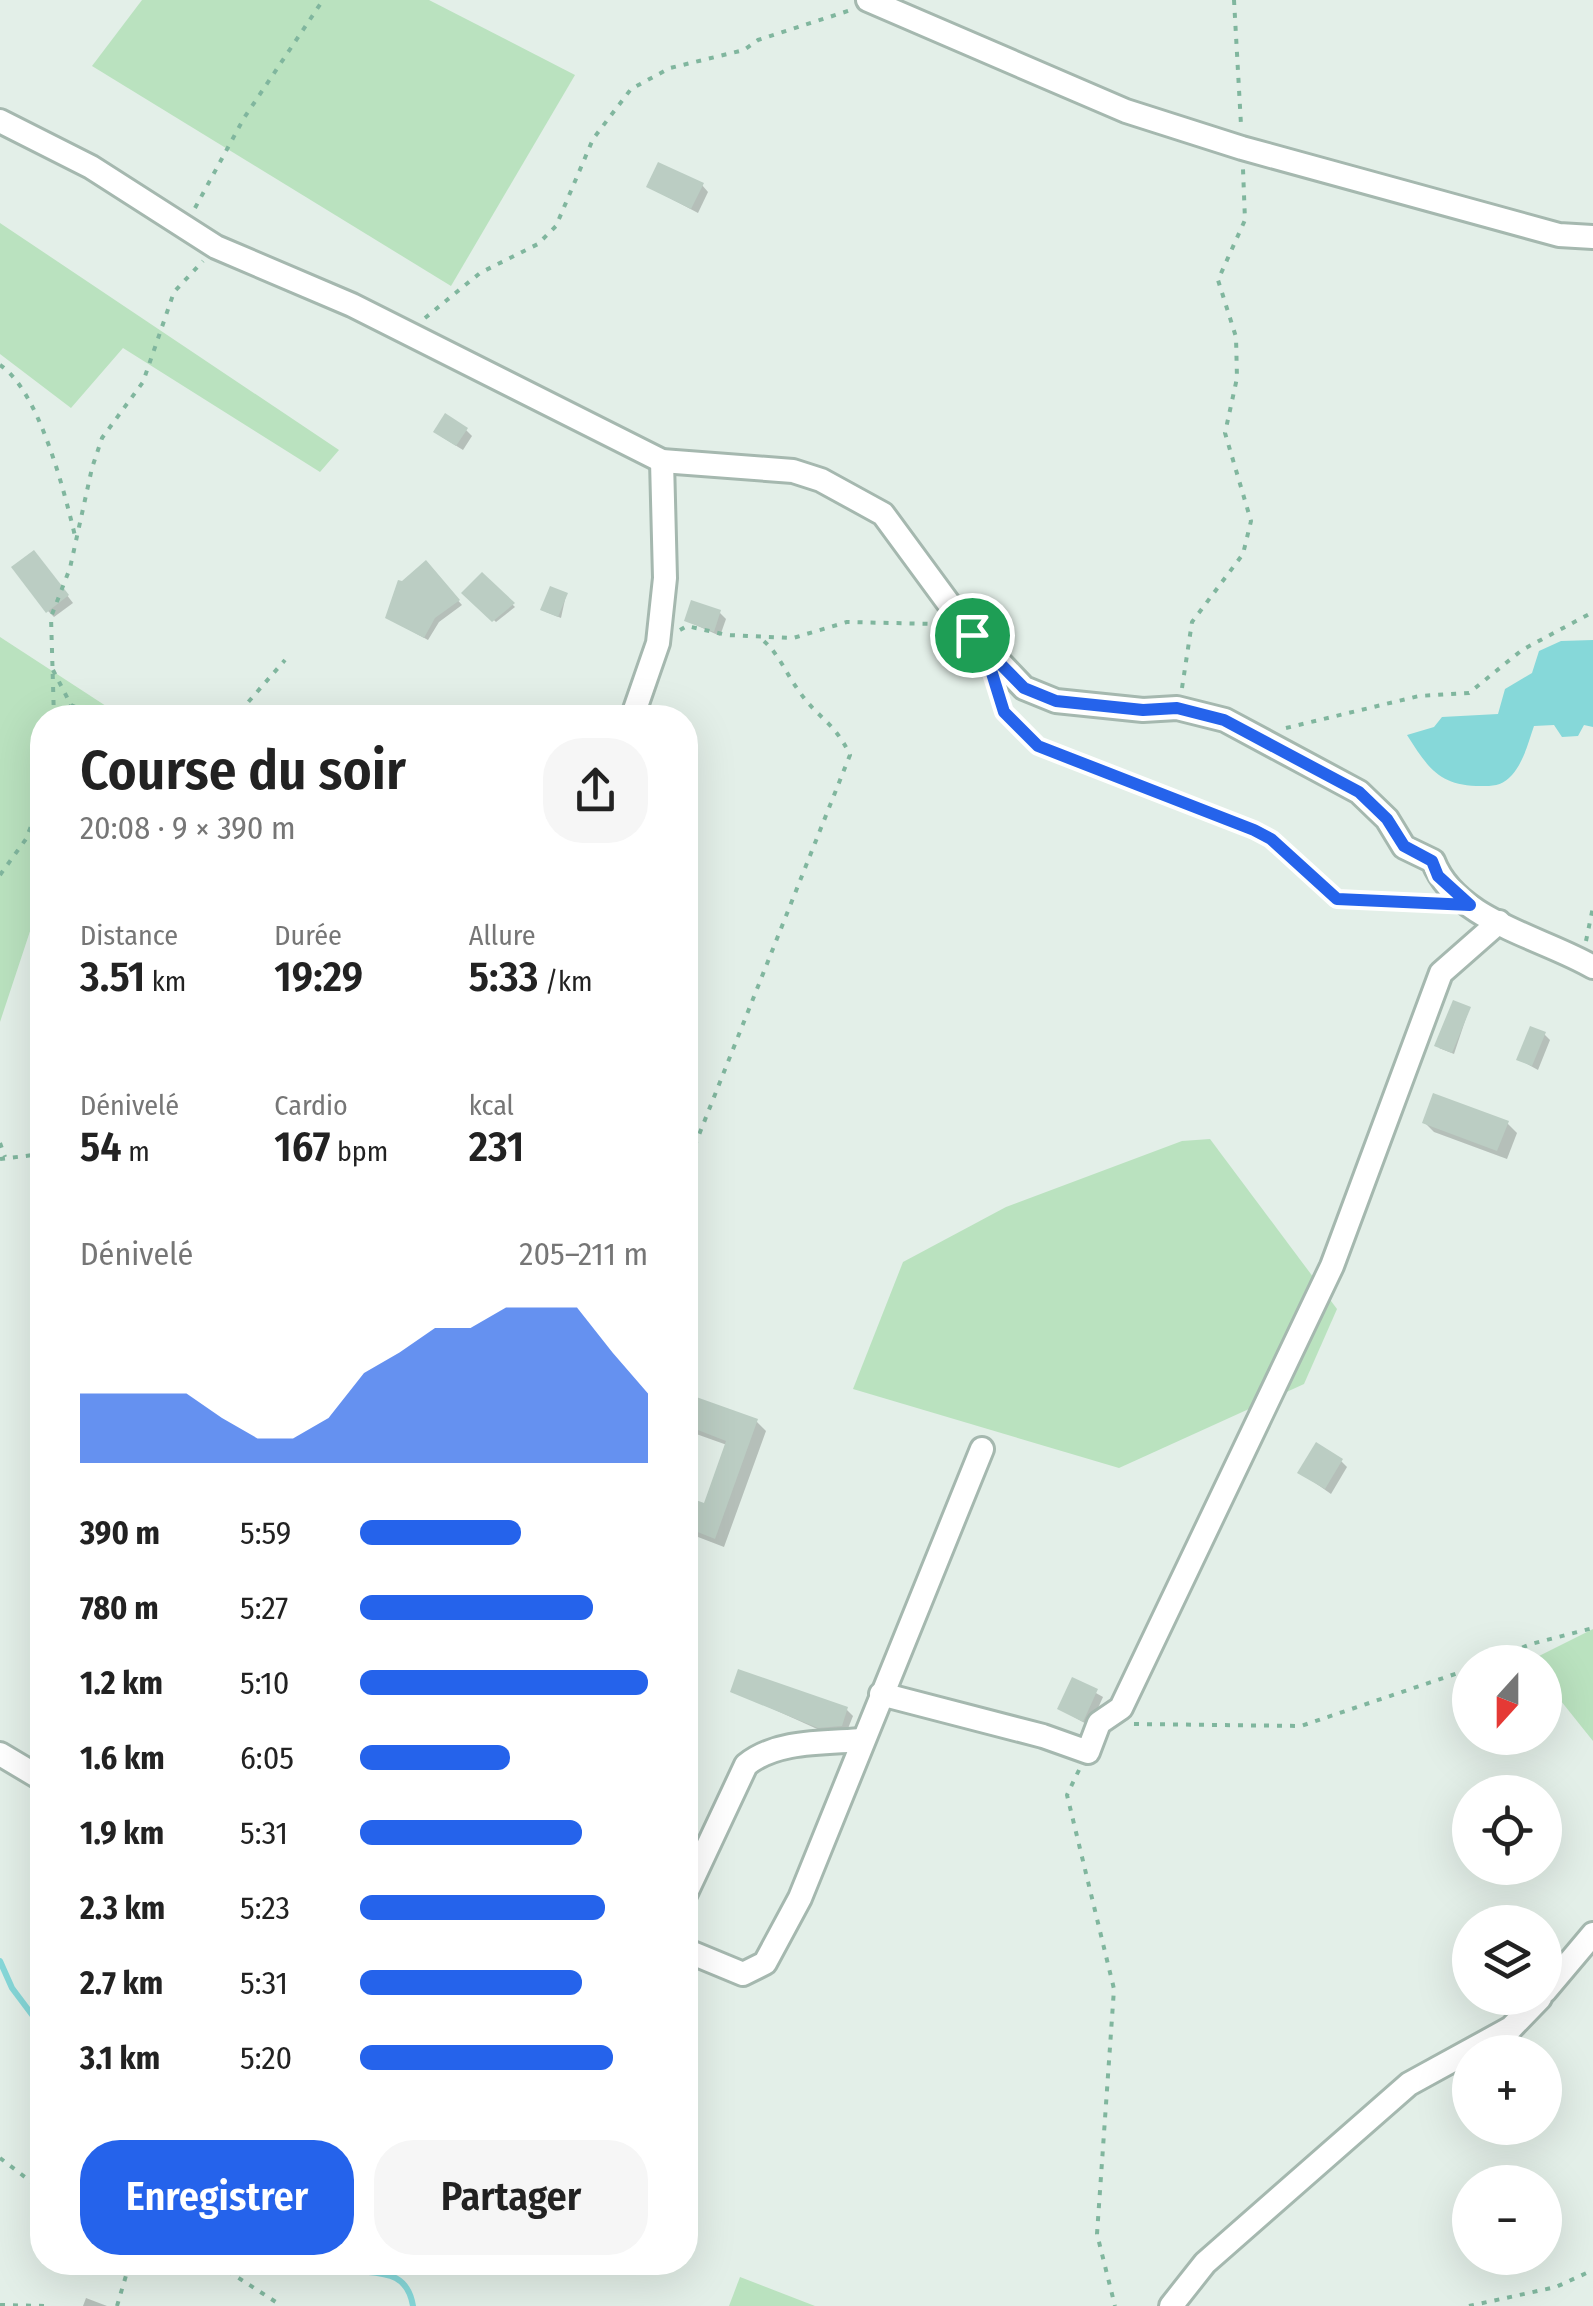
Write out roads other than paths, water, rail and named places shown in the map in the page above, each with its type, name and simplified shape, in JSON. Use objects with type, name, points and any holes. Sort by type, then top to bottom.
[{"type":"street","points":[[874,3],[1126,111],[1242,148],[1559,235],[1593,237]]},
{"type":"street","points":[[0,121],[62,150],[216,246],[406,334],[662,461],[793,471],[864,502],[882,514],[972,635],[1024,688],[1056,701],[1143,710],[1177,708],[1212,715],[1253,734],[1359,792],[1387,819],[1404,846],[1432,861],[1438,876],[1470,905],[1588,964]]},
{"type":"street","points":[[636,705],[658,642],[664,578],[662,461]]},
{"type":"street","points":[[881,1694],[1088,1752],[1099,1723],[1121,1708],[1332,1266],[1442,973],[1499,922]]},
{"type":"street","points":[[698,1955],[743,1974],[765,1963],[800,1898],[982,1448]]},
{"type":"street","points":[[698,1867],[746,1765],[757,1756],[797,1746],[862,1740]]},
{"type":"street","points":[[0,1754],[30,1772]]},
{"type":"street","points":[[1562,1971],[1593,1934]]},
{"type":"street","points":[[1171,2306],[1205,2263],[1409,2084],[1510,2028],[1523,2015]]},
{"type":"water","points":[[1593,640],[1593,727],[1584,725],[1578,736],[1562,737],[1554,725],[1534,726],[1520,764],[1503,782],[1470,786],[1447,780],[1422,758],[1407,735],[1434,727],[1442,717],[1498,714],[1505,689],[1532,673],[1539,651],[1561,641]]},
{"type":"waterway","points":[[0,1961],[12,1988],[30,2012]]},
{"type":"waterway","points":[[387,2275],[401,2281],[413,2306]]}]
